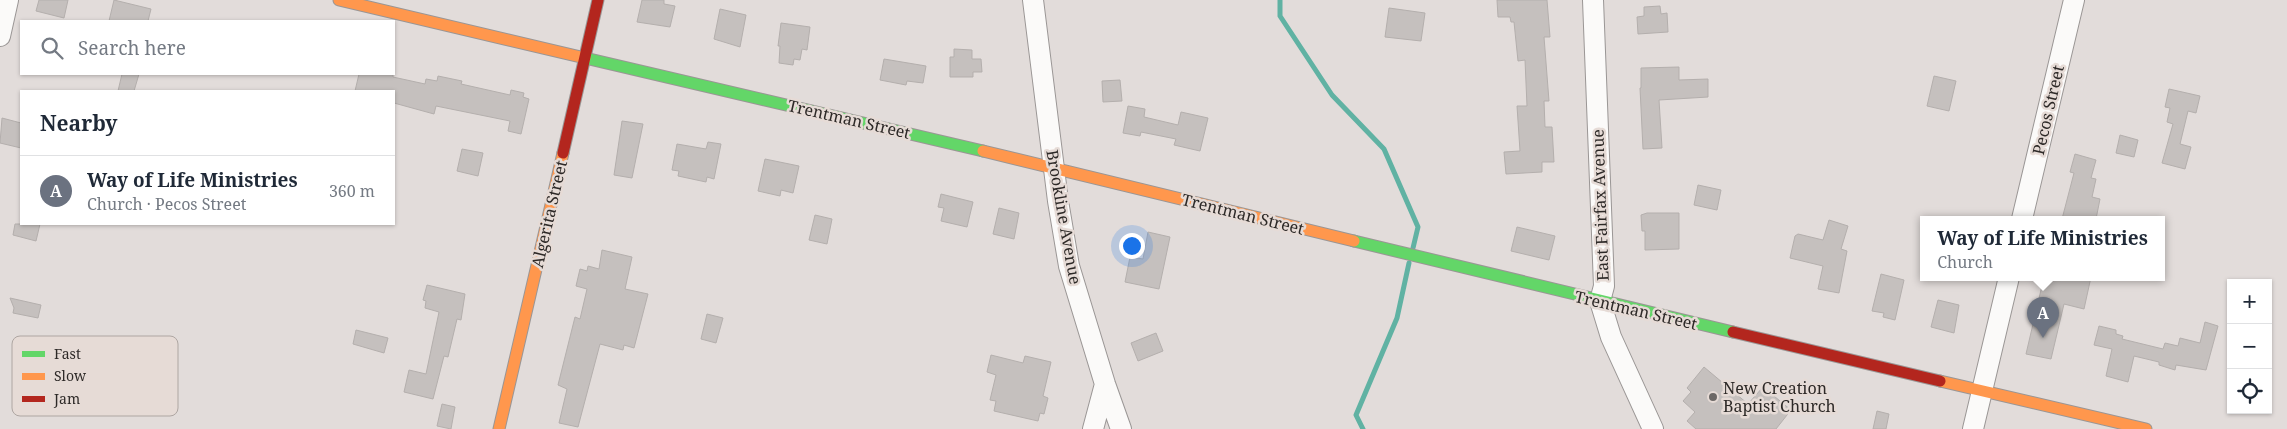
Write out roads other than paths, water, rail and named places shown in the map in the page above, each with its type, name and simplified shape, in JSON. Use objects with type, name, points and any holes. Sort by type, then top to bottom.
[{"type":"street","points":[[0,36],[8,0]]},
{"type":"street","name":"Trentman Street","points":[[339,0],[585,56],[1054,168],[1436,260],[1600,302],[2146,429]]},
{"type":"street","name":"Algerita Street","points":[[499,429],[598,0]]},
{"type":"street","name":"Brookline Avenue","points":[[1033,0],[1054,168],[1070,266],[1105,384],[1122,429]]},
{"type":"street","name":"East Fairfax Avenue","points":[[1593,0],[1604,286],[1600,302],[1611,336],[1652,429]]},
{"type":"street","name":"Pecos Street","points":[[2023,216],[2074,0]]},
{"type":"street","points":[[1973,429],[2008,281]]},
{"type":"street","points":[[1094,429],[1105,384]]},
{"type":"waterway","points":[[1280,0],[1280,16],[1332,95],[1384,149],[1418,227],[1413,248]]},
{"type":"waterway","points":[[1363,429],[1356,415],[1397,318],[1409,263]]},
{"type":"place","name":"Way of Life Ministries","points":[[2043,338]]},
{"type":"place","name":"New Creation Baptist Church","points":[[1713,397]]}]
